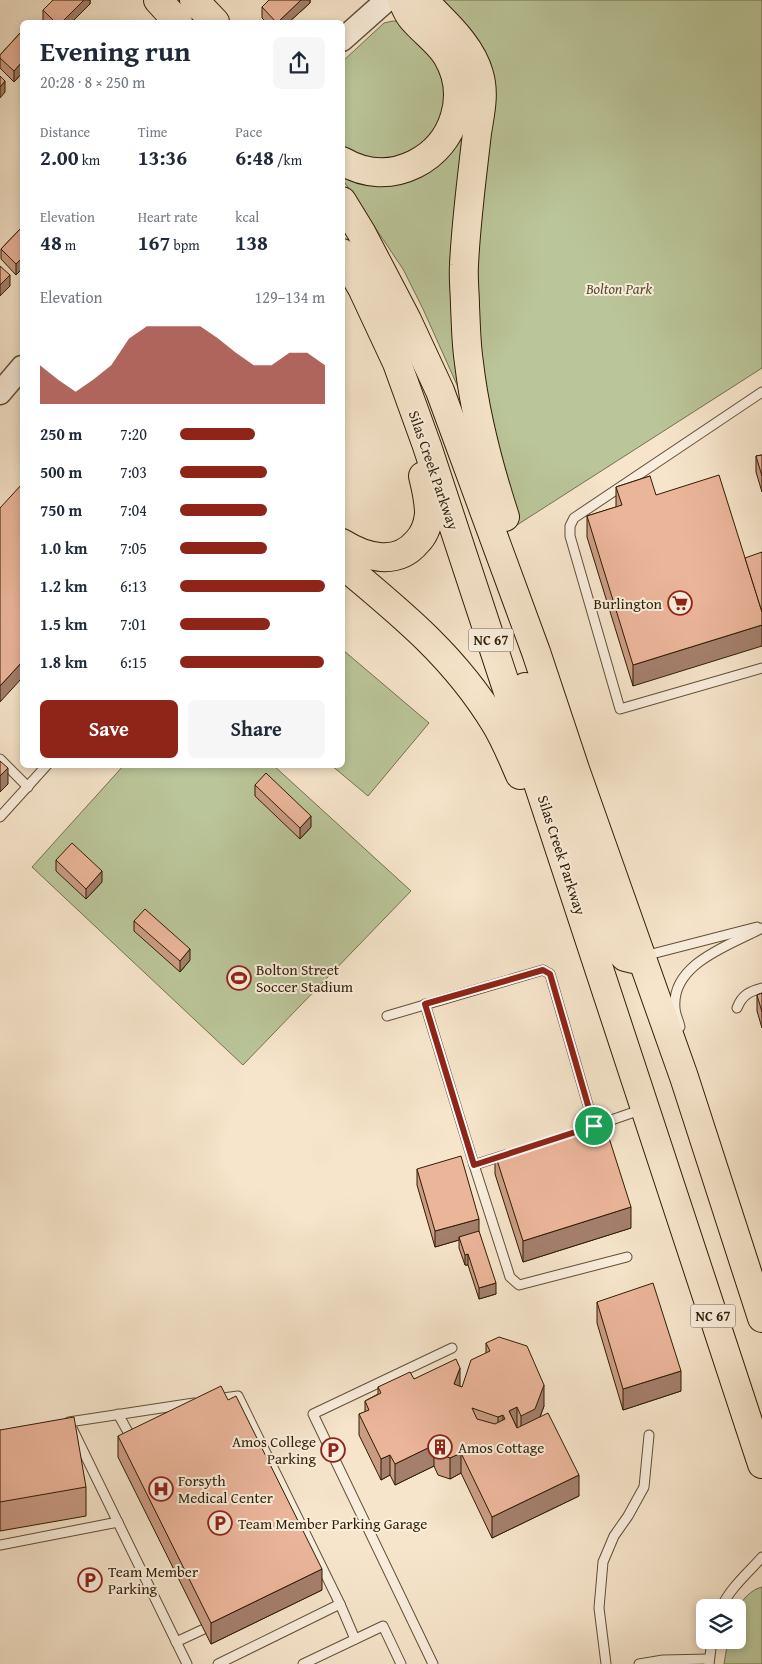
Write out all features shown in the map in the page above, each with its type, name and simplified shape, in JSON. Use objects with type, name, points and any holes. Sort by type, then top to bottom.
[{"type":"main road","points":[[158,0],[176,20]]},
{"type":"main road","points":[[194,0],[212,20]]},
{"type":"main road","points":[[345,162],[361,170],[384,173],[410,166],[432,153],[445,138],[454,122],[458,97],[453,69],[440,46],[410,16],[402,0]]},
{"type":"main road","points":[[421,0],[461,41],[476,65],[481,81],[482,99],[464,266],[469,363],[477,412],[496,489],[532,600],[536,652]]},
{"type":"main road","name":"NC 67","points":[[345,206],[361,232],[407,320],[440,391],[536,652],[576,772],[684,1077],[762,1318]]},
{"type":"main road","name":"Silas Creek Parkway","points":[[345,258],[362,288],[397,363],[427,446],[762,1464]]},
{"type":"main road","points":[[345,544],[367,555],[382,557],[398,556],[412,548],[423,535],[427,526],[429,515],[428,496],[398,400],[397,363]]},
{"type":"main road","points":[[345,566],[407,618],[436,646],[480,699],[496,725],[521,777],[546,847],[582,917]]},
{"type":"main road","points":[[482,612],[507,648],[524,684],[542,732],[590,882],[614,945],[619,952],[630,958],[642,957]]},
{"type":"street","points":[[345,37],[387,0]]},
{"type":"street","points":[[0,393],[20,369]]},
{"type":"lane","points":[[762,392],[574,518],[570,526],[570,536],[620,709],[762,668]]},
{"type":"lane","points":[[0,759],[28,787]]},
{"type":"lane","points":[[0,817],[45,768]]},
{"type":"lane","points":[[642,957],[762,926]]},
{"type":"lane","points":[[684,1077],[682,1038],[675,1008],[679,983],[703,958],[762,926]]},
{"type":"lane","points":[[387,1016],[543,970],[548,971],[590,1127],[646,1109]]},
{"type":"lane","points":[[737,1008],[740,1000],[747,993],[762,988]]},
{"type":"lane","points":[[425,1004],[510,1277],[519,1285],[627,1257]]},
{"type":"lane","points":[[474,1165],[518,1151]]},
{"type":"lane","points":[[433,1664],[313,1414],[452,1348]]},
{"type":"lane","points":[[186,1664],[69,1422],[238,1396],[356,1639]]},
{"type":"lane","points":[[118,1414],[137,1448]]},
{"type":"lane","points":[[606,1664],[599,1608],[603,1562],[614,1536],[644,1487],[649,1435]]},
{"type":"lane","points":[[0,1545],[118,1522]]},
{"type":"lane","points":[[727,1599],[736,1584],[762,1558]]},
{"type":"lane","points":[[218,1664],[340,1604]]},
{"type":"lane","points":[[303,1664],[383,1626],[401,1664]]},
{"type":"lane","points":[[176,1642],[204,1629]]},
{"type":"lane","points":[[639,1664],[663,1660],[709,1662],[711,1649]]},
{"type":"green space","name":"Bolton Park","points":[[437,0],[762,0],[762,368],[517,525],[481,378],[476,290],[479,220],[486,156]]},
{"type":"green space","points":[[401,22],[437,55],[449,103],[431,143],[391,163],[345,155],[345,59],[384,23]]},
{"type":"green space","points":[[474,109],[462,396],[403,269],[345,183],[345,170],[392,179]]},
{"type":"green space","points":[[345,652],[429,723],[368,796],[335,768],[345,768]]},
{"type":"green space","name":"Bolton Street Soccer Stadium","points":[[121,768],[276,768],[411,891],[243,1065],[32,867]]},
{"type":"green space","points":[[762,1587],[762,1664],[724,1664],[726,1649],[746,1649],[746,1599],[744,1599]]},
{"type":"building","points":[[53,0],[84,0],[64,20],[53,20],[43,10]]},
{"type":"building","points":[[269,0],[301,0],[280,20],[274,20],[262,7]]},
{"type":"building","points":[[20,33],[20,64],[14,71],[0,58],[0,55]]},
{"type":"building","points":[[0,76],[5,81],[0,87]]},
{"type":"building","points":[[20,229],[20,260],[16,264],[1,249]]},
{"type":"building","points":[[0,266],[10,275],[0,285]]},
{"type":"building","points":[[762,455],[762,476],[756,456]]},
{"type":"building","name":"Burlington","points":[[719,475],[762,612],[762,625],[633,665],[587,516],[622,505],[616,487],[650,476],[656,495]]},
{"type":"building","points":[[20,486],[20,664],[0,686],[0,508]]},
{"type":"building","points":[[762,552],[762,612],[745,558]]},
{"type":"building","points":[[0,761],[8,768],[0,776]]},
{"type":"building","points":[[266,773],[311,816],[300,828],[255,785]]},
{"type":"building","points":[[72,843],[102,871],[86,889],[56,860]]},
{"type":"building","points":[[145,909],[190,949],[180,961],[134,921]]},
{"type":"building","points":[[762,993],[762,1012],[757,995]]},
{"type":"building","points":[[603,1119],[631,1207],[523,1241],[495,1154]]},
{"type":"building","points":[[461,1156],[479,1219],[435,1231],[417,1169]]},
{"type":"building","points":[[479,1231],[496,1283],[479,1288],[468,1254],[465,1255],[459,1237]]},
{"type":"building","points":[[653,1283],[681,1371],[623,1389],[597,1302]]},
{"type":"building","name":"Amos Cottage","points":[[499,1337],[527,1346],[544,1385],[535,1409],[521,1416],[517,1407],[509,1411],[517,1428],[548,1413],[579,1475],[492,1517],[461,1453],[450,1458],[438,1454],[434,1445],[395,1464],[390,1455],[381,1459],[359,1414],[369,1410],[365,1401],[381,1393],[378,1387],[410,1372],[414,1379],[456,1359],[460,1368],[454,1384],[462,1387],[471,1360],[490,1351],[486,1343]],"holes":[[[472,1408],[498,1417],[503,1415],[505,1419],[495,1424],[477,1419]]]},
{"type":"building","name":"Team Member Parking Garage","points":[[221,1386],[228,1400],[236,1396],[322,1569],[211,1623],[118,1436]]},
{"type":"building","points":[[74,1417],[86,1487],[0,1502],[0,1430]]},
{"type":"place","name":"Burlington","points":[[680,603]]},
{"type":"place","name":"Bolton Street Soccer Stadium","points":[[239,978]]},
{"type":"place","name":"Amos Cottage","points":[[440,1447]]},
{"type":"place","name":"Amos College Parking","points":[[333,1450]]},
{"type":"place","name":"Forsyth Medical Center","points":[[161,1489]]},
{"type":"place","name":"Team Member Parking Garage","points":[[220,1523]]},
{"type":"place","name":"Team Member Parking","points":[[90,1580]]},
{"type":"route","points":[[543,970],[548,971],[594,1126],[474,1165],[425,1004],[543,970]]}]
